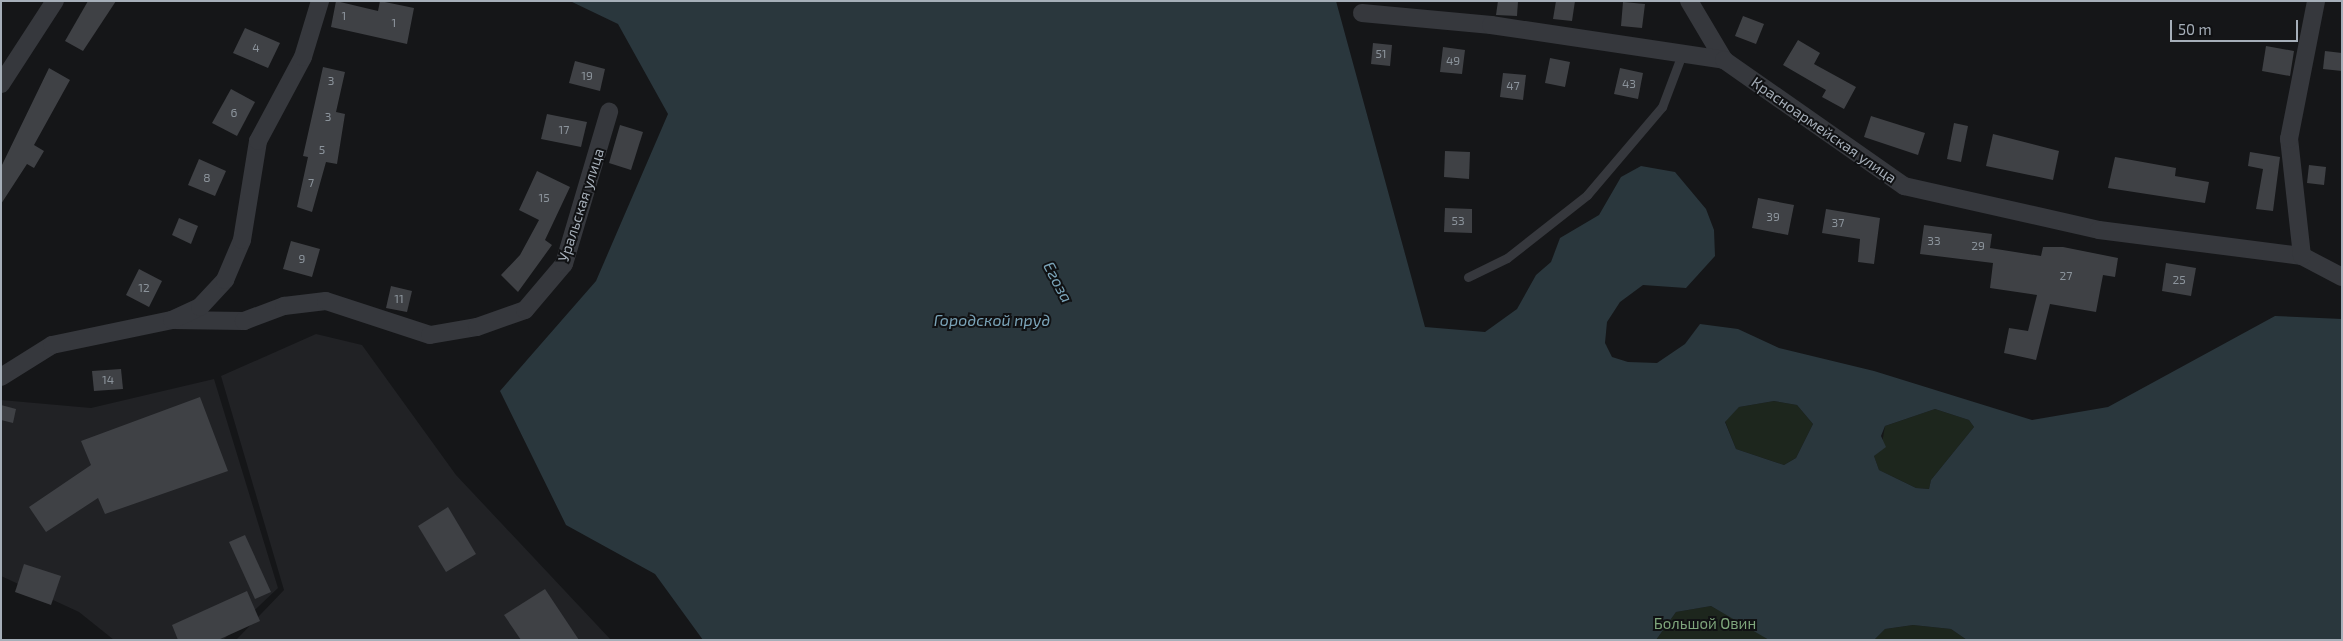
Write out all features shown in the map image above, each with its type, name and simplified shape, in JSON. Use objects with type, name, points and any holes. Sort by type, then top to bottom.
[{"type":"street","points":[[1,84],[55,1]]},
{"type":"street","name":"Уральская улица","points":[[172,320],[200,307],[225,280],[242,240],[258,141],[303,57],[320,1]]},
{"type":"street","points":[[1689,1],[1724,60]]},
{"type":"street","points":[[2302,256],[2289,139],[2316,1]]},
{"type":"street","name":"Красноармейская улица","points":[[1362,13],[1491,25],[1724,60],[1904,186],[2098,230],[2302,256],[2342,276]]},
{"type":"street","name":"Уральская улица","points":[[1,378],[52,345],[172,320],[244,321],[284,306],[326,301],[430,335],[477,327],[525,310],[564,264],[609,112]]},
{"type":"lane","points":[[1468,277],[1507,258],[1593,188],[1662,107],[1682,54]]},
{"type":"shaded area","points":[[316,334],[362,345],[456,475],[611,640],[236,640],[284,590],[221,376]]},
{"type":"shaded area","points":[[214,379],[278,588],[223,640],[114,640],[79,612],[1,576],[1,400],[91,408]]},
{"type":"green space","points":[[1774,401],[1797,405],[1813,424],[1796,458],[1784,465],[1736,449],[1725,421],[1739,407]]},
{"type":"green space","points":[[1935,409],[1969,420],[1974,427],[1931,480],[1929,489],[1916,488],[1879,470],[1874,456],[1881,449],[1885,426]]},
{"type":"green space","name":"Большой Овин","points":[[1711,606],[1769,640],[1656,640],[1676,612]]},
{"type":"green space","points":[[1913,625],[1951,629],[1967,640],[1874,640],[1885,629]]},
{"type":"water","name":"Городской пруд","points":[[570,1],[1336,1],[1425,327],[1485,332],[1517,309],[1536,275],[1551,262],[1560,238],[1599,215],[1621,177],[1641,166],[1675,172],[1706,209],[1714,230],[1715,256],[1686,288],[1643,285],[1620,302],[1607,322],[1605,343],[1612,357],[1628,362],[1657,363],[1685,344],[1700,324],[1738,329],[1779,348],[1874,371],[2032,420],[2108,407],[2275,316],[2342,319],[2342,640],[1967,640],[1951,629],[1913,625],[1885,629],[1874,640],[1769,640],[1711,606],[1676,612],[1656,640],[703,640],[655,574],[566,525],[500,391],[596,281],[668,114],[618,24]],"holes":[[[1774,401],[1797,405],[1813,424],[1796,458],[1784,465],[1736,449],[1725,422],[1739,407]],[[1935,409],[1969,420],[1974,427],[1931,480],[1929,489],[1916,488],[1879,470],[1874,456],[1886,447],[1881,436],[1885,426]]]},
{"type":"building","points":[[88,1],[116,1],[83,51],[65,41]]},
{"type":"building","points":[[336,1],[378,11],[380,1],[414,8],[407,44],[331,27]]},
{"type":"building","points":[[1498,1],[1518,1],[1517,16],[1496,15]]},
{"type":"building","points":[[1556,1],[1575,1],[1572,21],[1553,19]]},
{"type":"building","points":[[1623,2],[1645,4],[1642,28],[1621,26]]},
{"type":"building","points":[[1743,16],[1764,24],[1756,44],[1735,36]]},
{"type":"building","points":[[245,28],[280,43],[268,68],[233,53]]},
{"type":"building","points":[[1798,40],[1820,53],[1814,64],[1856,87],[1844,109],[1822,97],[1826,90],[1783,65]]},
{"type":"building","points":[[1373,43],[1392,45],[1390,66],[1371,64]]},
{"type":"building","points":[[2266,46],[2294,51],[2290,76],[2262,71]]},
{"type":"building","points":[[1443,47],[1465,50],[1462,74],[1440,72]]},
{"type":"building","points":[[2325,51],[2342,53],[2342,71],[2323,69]]},
{"type":"building","points":[[1550,58],[1570,62],[1565,87],[1545,83]]},
{"type":"building","points":[[575,61],[605,69],[600,91],[569,83]]},
{"type":"building","points":[[323,67],[345,72],[336,112],[345,114],[337,164],[326,162],[312,212],[297,207],[308,157],[303,156]]},
{"type":"building","points":[[49,68],[70,80],[34,145],[44,151],[34,168],[27,164],[1,204],[1,167]]},
{"type":"building","points":[[1620,68],[1643,73],[1638,99],[1614,94]]},
{"type":"building","points":[[1503,73],[1526,75],[1523,100],[1500,97]]},
{"type":"building","points":[[231,89],[255,102],[237,136],[212,123]]},
{"type":"building","points":[[547,114],[587,122],[581,147],[541,139]]},
{"type":"building","points":[[1871,116],[1925,133],[1918,155],[1864,137]]},
{"type":"building","points":[[1954,123],[1968,126],[1961,162],[1947,159]]},
{"type":"building","points":[[620,125],[643,132],[631,170],[609,163]]},
{"type":"building","points":[[1993,134],[2059,151],[2053,180],[1986,166]]},
{"type":"building","points":[[1445,151],[1470,152],[1469,179],[1444,177]]},
{"type":"building","points":[[2250,152],[2280,157],[2273,211],[2256,209],[2263,169],[2248,166]]},
{"type":"building","points":[[2115,157],[2176,168],[2175,176],[2209,182],[2205,203],[2108,188]]},
{"type":"building","points":[[199,159],[226,171],[215,196],[188,185]]},
{"type":"building","points":[[2309,165],[2326,167],[2324,185],[2307,183]]},
{"type":"building","points":[[537,171],[570,187],[545,240],[552,245],[518,292],[501,275],[520,255],[539,220],[519,210]]},
{"type":"building","points":[[1758,198],[1794,205],[1788,235],[1752,228]]},
{"type":"building","points":[[1445,208],[1472,209],[1472,233],[1444,232]]},
{"type":"building","points":[[1826,209],[1880,218],[1874,264],[1858,262],[1860,239],[1822,233]]},
{"type":"building","points":[[179,218],[198,226],[191,244],[172,235]]},
{"type":"building","points":[[1924,225],[1992,234],[1990,248],[2041,256],[2043,247],[2063,247],[2118,258],[2115,277],[2103,275],[2096,312],[2050,304],[2036,360],[2004,353],[2009,328],[2028,331],[2037,295],[1990,288],[1993,263],[1920,254]]},
{"type":"building","points":[[291,241],[320,249],[312,277],[283,269]]},
{"type":"building","points":[[2166,263],[2196,268],[2191,296],[2162,291]]},
{"type":"building","points":[[139,269],[162,281],[149,307],[126,295]]},
{"type":"building","points":[[391,286],[412,291],[407,312],[386,308]]},
{"type":"building","points":[[121,369],[123,389],[94,391],[92,371]]},
{"type":"building","points":[[200,397],[228,471],[105,514],[98,498],[46,532],[29,507],[91,465],[81,441]]},
{"type":"building","points":[[1,405],[16,409],[13,423],[1,420]]},
{"type":"building","points":[[448,507],[476,554],[446,572],[418,526]]},
{"type":"building","points":[[245,535],[271,592],[255,599],[229,542]]},
{"type":"building","points":[[24,564],[61,576],[51,605],[15,592]]},
{"type":"building","points":[[545,589],[579,640],[521,640],[504,615]]},
{"type":"building","points":[[247,591],[260,621],[218,640],[178,640],[172,625]]},
{"type":"water label","name":"Егоза","points":[[1058,282]]}]
